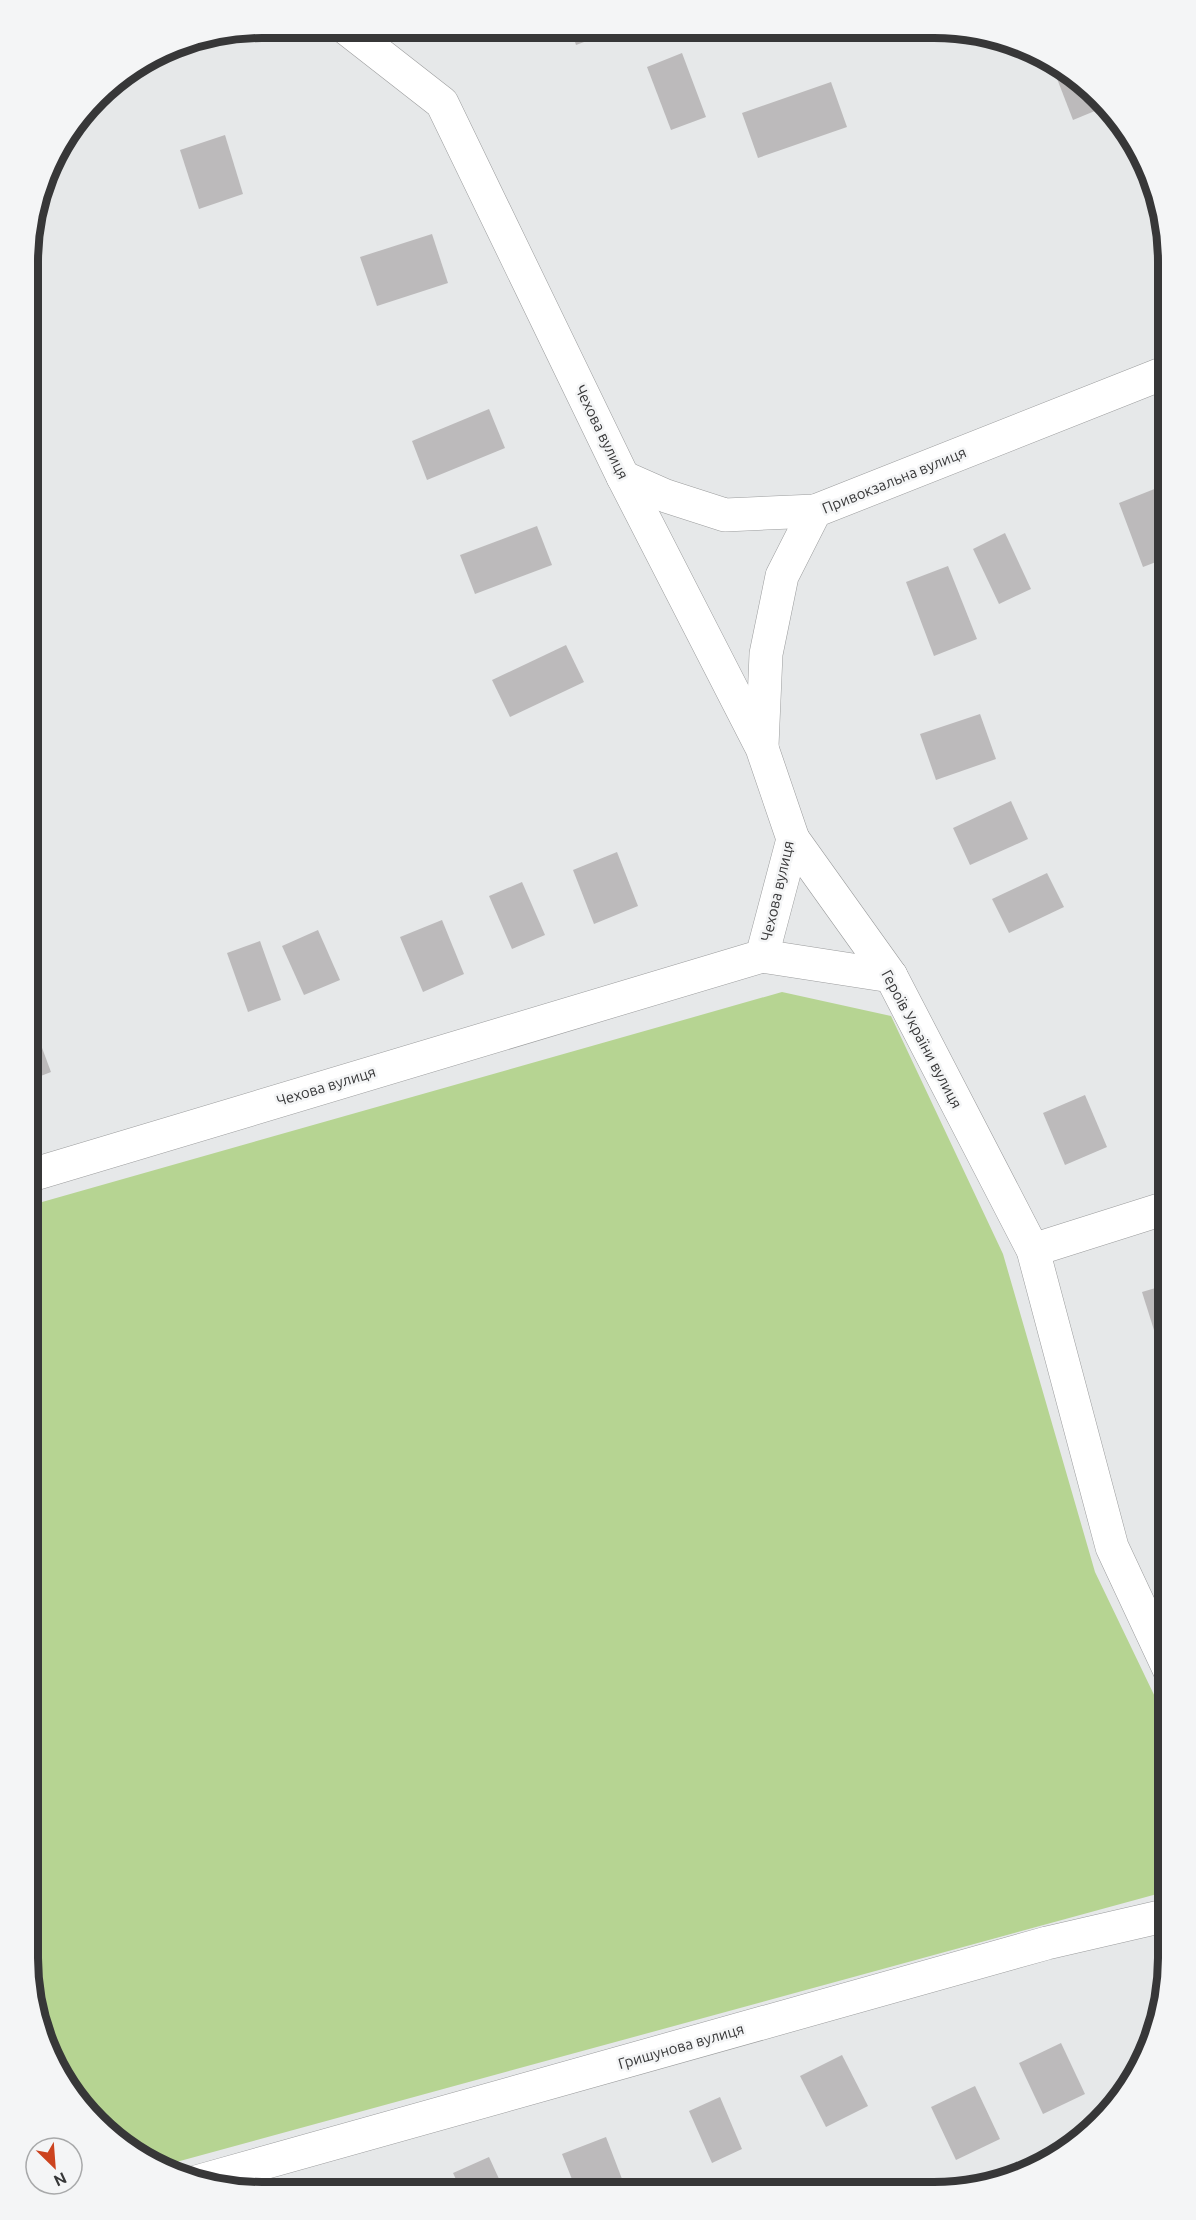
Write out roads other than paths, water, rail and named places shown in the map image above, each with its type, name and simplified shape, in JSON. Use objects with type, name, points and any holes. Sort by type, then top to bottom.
[{"type":"street","name":"Чехова вулиця","points":[[38,1173],[762,956],[793,839],[762,748],[623,477],[442,103],[360,38]]},
{"type":"street","name":"Привокзальна вулиця","points":[[762,748],[766,654],[782,576],[815,511],[1158,375]]},
{"type":"street","points":[[623,477],[666,496],[724,514],[815,511]]},
{"type":"street","name":"Героїв України вулиця","points":[[793,839],[891,976],[1033,1250],[1112,1547],[1158,1648]]},
{"type":"street","points":[[762,956],[891,976]]},
{"type":"street","points":[[1033,1250],[1158,1210]]},
{"type":"street","name":"Гришунова вулиця","points":[[214,2177],[1035,1946],[1158,1917]]}]
